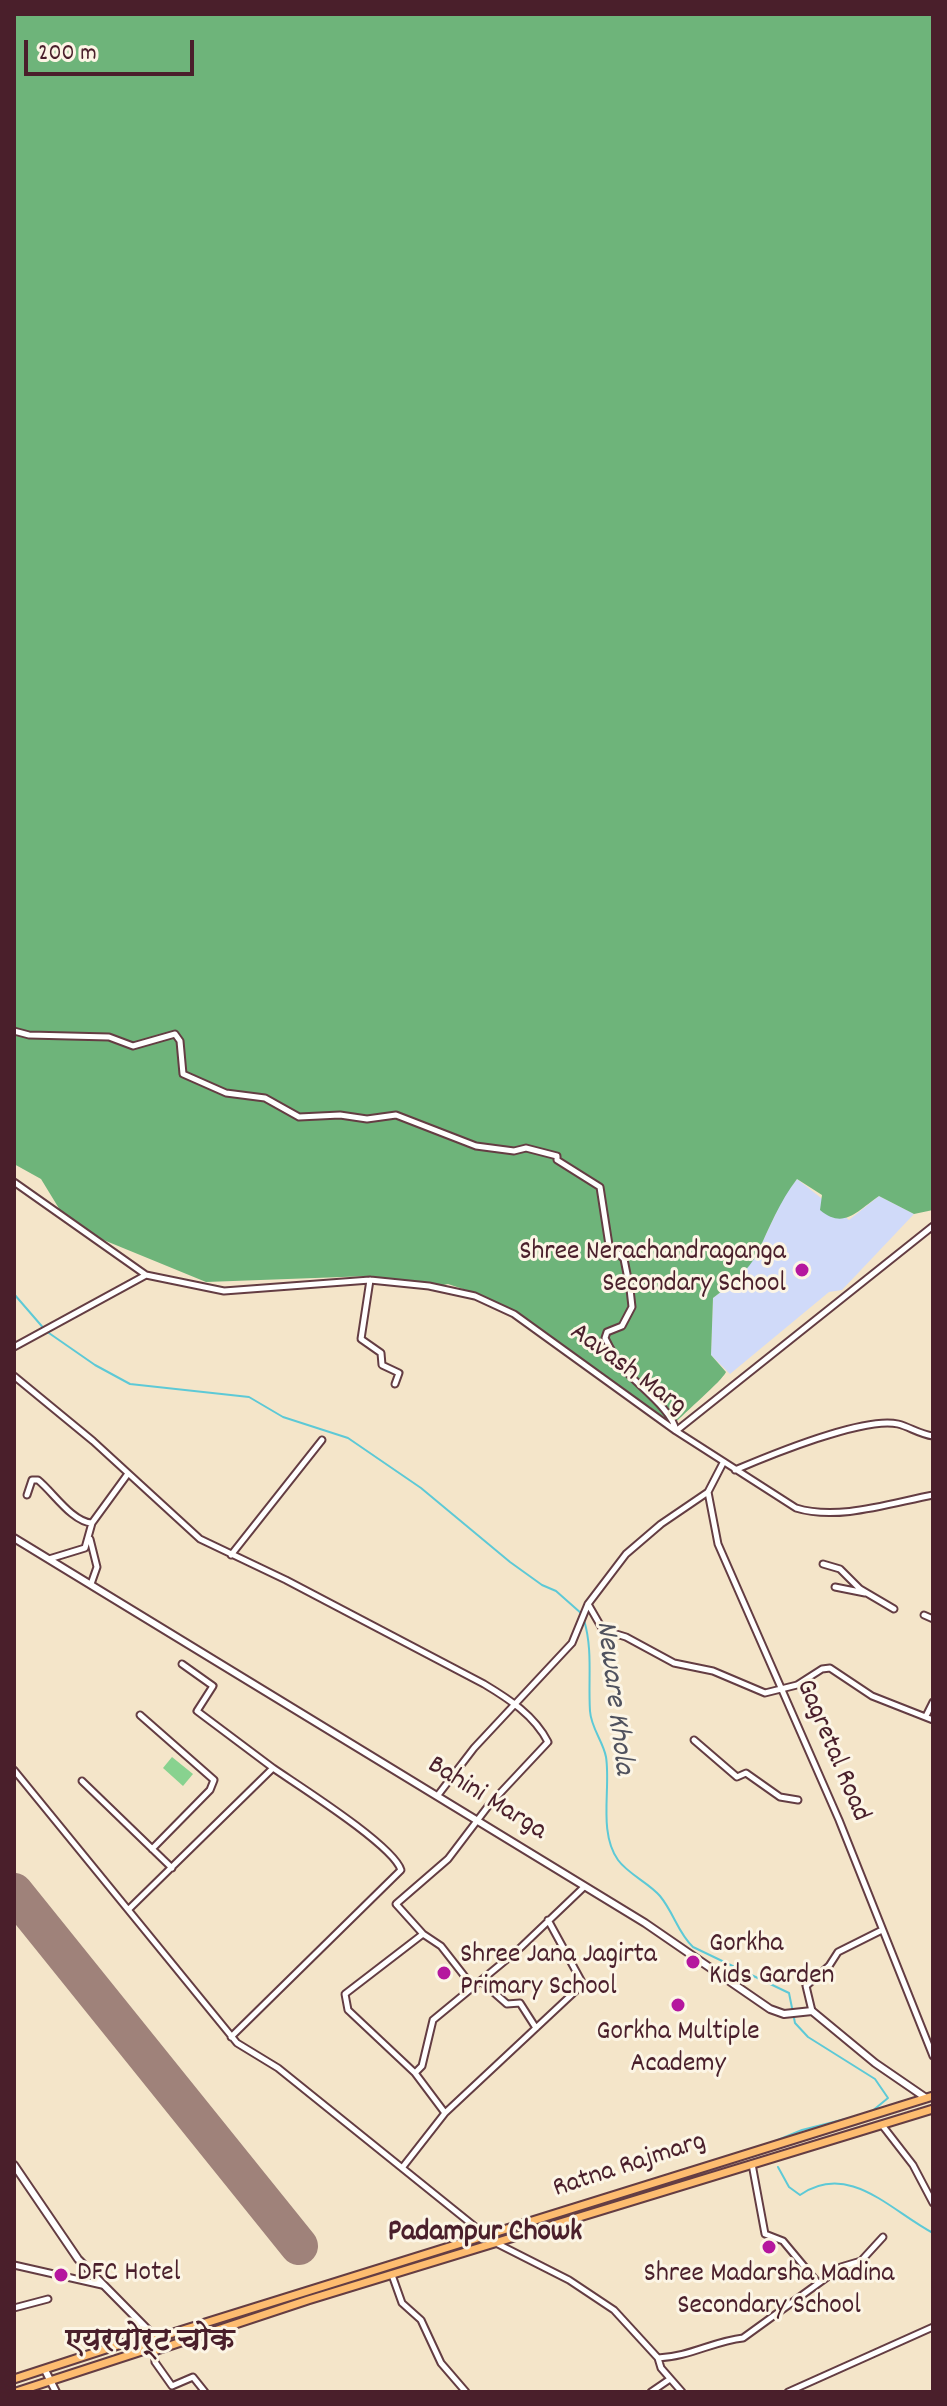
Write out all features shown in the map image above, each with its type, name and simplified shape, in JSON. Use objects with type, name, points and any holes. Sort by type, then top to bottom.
[{"type":"main road","name":"Ratna Rajmarg","points":[[14,2379],[931,2099]]},
{"type":"main road","name":"Ratna Rajmarg","points":[[16,2392],[933,2109]]},
{"type":"main road","points":[[152,2350],[155,2337]]},
{"type":"main road","points":[[143,2340],[152,2350]]},
{"type":"street","points":[[14,1031],[29,1035],[109,1037],[133,1046],[175,1034],[180,1041],[183,1074],[226,1093],[265,1098],[299,1117],[340,1115],[367,1119],[396,1115],[476,1146],[514,1151],[526,1148],[557,1156],[557,1160],[600,1187],[609,1245],[624,1259],[632,1307],[622,1326],[607,1332],[605,1338],[622,1367],[648,1390],[675,1424],[676,1431]]},
{"type":"street","points":[[14,1182],[146,1275],[14,1347]]},
{"type":"street","points":[[676,1431],[933,1226]]},
{"type":"street","name":"Aavash Marg","points":[[146,1275],[224,1291],[370,1280],[452,1290],[504,1309],[676,1431],[785,1503],[809,1512],[851,1510],[933,1495]]},
{"type":"street","points":[[370,1280],[361,1339],[381,1353],[382,1365],[399,1373],[395,1384]]},
{"type":"street","points":[[14,1376],[93,1441],[200,1539],[389,1633],[514,1704],[535,1721],[548,1742],[448,1859],[396,1904],[423,1934],[441,1946],[473,1987]]},
{"type":"street","points":[[734,1470],[801,1445],[875,1424],[898,1424],[916,1434],[933,1436]]},
{"type":"street","points":[[231,1555],[255,1520],[306,1464],[322,1440]]},
{"type":"street","points":[[438,1795],[514,1704],[572,1643],[588,1604],[638,1542],[708,1492],[723,1463]]},
{"type":"street","points":[[91,1584],[97,1567],[90,1539],[92,1523],[127,1475]]},
{"type":"street","points":[[27,1495],[32,1480],[38,1480],[73,1514],[86,1523],[92,1523]]},
{"type":"street","name":"Gagretal Road","points":[[708,1492],[721,1553],[783,1689],[933,2056]]},
{"type":"street","name":"Bahini Marga","points":[[14,1538],[645,1923],[770,2009],[792,2014],[812,2011]]},
{"type":"street","points":[[49,1559],[80,1550],[90,1539]]},
{"type":"street","points":[[823,1564],[840,1569],[866,1593],[894,1609]]},
{"type":"street","points":[[835,1587],[866,1593]]},
{"type":"street","points":[[588,1604],[603,1630],[626,1637],[665,1659],[713,1671],[765,1693],[808,1680],[822,1669],[830,1668],[872,1696],[933,1720]]},
{"type":"street","points":[[924,1615],[933,1619]]},
{"type":"street","points":[[182,1664],[213,1686],[197,1711],[375,1842],[395,1858],[401,1870],[231,2037]]},
{"type":"street","points":[[926,1716],[933,1702]]},
{"type":"street","points":[[140,1715],[214,1780],[210,1790],[152,1849]]},
{"type":"street","points":[[694,1740],[737,1777],[746,1773],[780,1797],[798,1800]]},
{"type":"street","points":[[129,1909],[273,1768]]},
{"type":"street","points":[[14,1770],[231,2037],[247,2051],[278,2068],[494,2242],[569,2280],[614,2310],[658,2358],[682,2392]]},
{"type":"street","points":[[82,1781],[172,1868]]},
{"type":"street","points":[[415,2073],[422,2066],[433,2020],[482,1982],[584,1887]]},
{"type":"street","points":[[402,2168],[445,2113],[583,1984],[548,1920]]},
{"type":"street","points":[[880,1931],[838,1952],[829,1966],[806,1986],[812,2011],[875,2063],[931,2099]]},
{"type":"street","points":[[423,1934],[355,1984],[344,1999],[348,2010],[415,2073],[445,2113]]},
{"type":"street","points":[[482,1982],[507,2004],[520,2003],[536,2028]]},
{"type":"street","points":[[882,2125],[913,2165],[933,2203]]},
{"type":"street","points":[[752,2163],[765,2234],[783,2241],[818,2283]]},
{"type":"street","points":[[14,2165],[78,2259],[155,2337]]},
{"type":"street","points":[[658,2358],[679,2358],[727,2339],[743,2338],[841,2267],[861,2261],[883,2237]]},
{"type":"street","points":[[14,2265],[103,2285]]},
{"type":"street","points":[[392,2275],[402,2303],[421,2320],[441,2363],[466,2392]]},
{"type":"street","points":[[14,2308],[48,2299]]},
{"type":"street","points":[[137,2319],[143,2340]]},
{"type":"street","points":[[788,2392],[933,2327]]},
{"type":"street","points":[[152,2350],[170,2389],[193,2377],[205,2392]]},
{"type":"street","points":[[45,2370],[48,2383],[56,2392]]},
{"type":"street","points":[[651,2392],[670,2379]]},
{"type":"shaded area","name":"Shree Nerachandraganga Secondary School","points":[[797,1179],[849,1220],[879,1196],[914,1214],[842,1290],[829,1292],[730,1374],[711,1355],[713,1298],[737,1279],[758,1251],[785,1194]]},
{"type":"green space","points":[[14,14],[933,14],[933,1210],[914,1214],[879,1196],[850,1216],[836,1218],[820,1210],[822,1195],[797,1179],[780,1205],[754,1259],[738,1278],[713,1298],[711,1355],[726,1372],[674,1424],[513,1312],[466,1290],[448,1284],[425,1289],[369,1276],[206,1282],[84,1232],[63,1215],[41,1179],[14,1164]]},
{"type":"green space","points":[[172,1757],[193,1774],[183,1786],[163,1768]]},
{"type":"waterway","name":"Neware Khola","points":[[14,1294],[46,1331],[95,1365],[130,1384],[249,1397],[283,1417],[348,1438],[421,1488],[510,1562],[556,1591],[582,1614]]},
{"type":"waterway","name":"Neware Khola","points":[[584,1620],[589,1654],[591,1717],[606,1757],[608,1836],[618,1860],[660,1896],[683,1936],[693,1947],[789,1993],[795,2023],[808,2037],[875,2079],[888,2098],[871,2112]]},
{"type":"waterway","name":"Neware Khola","points":[[773,2142],[802,2130],[861,2115]]},
{"type":"waterway","name":"Neware Khola","points":[[778,2167],[789,2187],[800,2195],[818,2186],[853,2186],[885,2202],[933,2233]]},
{"type":"runway","points":[[14,1892],[299,2246]]},
{"type":"place","name":"Shree Nerachandraganga Secondary School","points":[[802,1270]]},
{"type":"place","name":"Gorkha Kids Garden","points":[[693,1962]]},
{"type":"place","name":"Shree Jana Jagirta Primary School","points":[[444,1973]]},
{"type":"place","name":"Gorkha Multiple Academy","points":[[678,2005]]},
{"type":"place","name":"Shree Madarsha Madina Secondary School","points":[[769,2247]]},
{"type":"place","name":"DFC Hotel","points":[[61,2275]]},
{"type":"district","name":"Padampur Chowk","points":[[485,2235]]},
{"type":"district","name":"एयरपोर्ट चोक","points":[[150,2344]]}]
